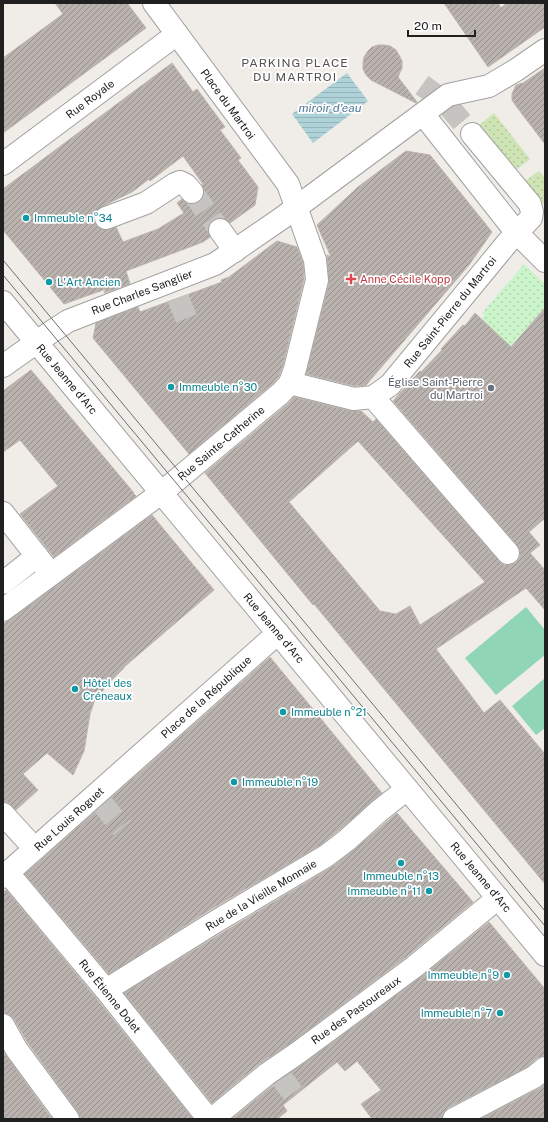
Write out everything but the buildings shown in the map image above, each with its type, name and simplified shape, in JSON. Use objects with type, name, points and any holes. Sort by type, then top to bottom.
[{"type":"street","name":"Place du Martroi","points":[[154,3],[288,184],[289,213]]},
{"type":"street","name":"Rue Royale","points":[[3,164],[177,34]]},
{"type":"street","points":[[289,213],[448,95],[489,86],[545,50]]},
{"type":"street","points":[[423,114],[516,232],[545,261]]},
{"type":"street","name":"Rue Saint-Pierre du Martroi","points":[[373,397],[390,385],[516,232],[531,218],[532,212],[530,204],[472,134]]},
{"type":"street","points":[[106,218],[146,203],[180,182],[186,185],[192,192]]},
{"type":"street","name":"Rue Charles Sanglier","points":[[3,366],[55,329],[73,319],[175,289],[235,251],[289,213]]},
{"type":"street","name":"Rue Sainte-Catherine","points":[[3,610],[161,493],[275,398],[290,383],[295,369],[317,280],[315,260],[289,213]]},
{"type":"street","points":[[220,230],[235,251]]},
{"type":"street","name":"Rue Jeanne d'Arc","points":[[3,302],[545,954]]},
{"type":"street","points":[[290,383],[354,399],[373,397],[508,553]]},
{"type":"street","points":[[3,513],[51,574]]},
{"type":"street","points":[[3,583],[37,556]]},
{"type":"street","name":"Place de la République","points":[[135,761],[278,633]]},
{"type":"street","name":"Rue Louis Roguet","points":[[5,875],[98,799],[135,761]]},
{"type":"street","name":"Rue de la Vieille Monnaie","points":[[106,990],[215,922],[326,856],[407,789]]},
{"type":"street","points":[[3,814],[35,849]]},
{"type":"street","name":"Rue Étienne Dolet","points":[[5,875],[106,990],[203,1112],[211,1119]]},
{"type":"street","name":"Rue des Pastoureaux","points":[[211,1119],[277,1072],[299,1052],[414,968],[498,898]]},
{"type":"street","points":[[3,1025],[17,1050],[68,1119]]},
{"type":"street","points":[[454,1119],[534,1077],[545,1068]]},
{"type":"green space","points":[[494,113],[530,159],[516,170],[479,125]]},
{"type":"green space","points":[[539,171],[545,178],[545,206],[525,181]]},
{"type":"green space","points":[[524,264],[545,284],[545,308],[511,347],[481,319],[485,315],[482,313]]},
{"type":"green space","points":[[526,607],[545,630],[545,655],[496,695],[465,658]]},
{"type":"green space","points":[[545,678],[545,728],[536,735],[512,706]]},
{"type":"water","name":"miroir d'eau","points":[[347,73],[368,101],[313,143],[292,114]]},
{"type":"tunnel","points":[[422,85],[444,101],[472,134]]},
{"type":"tunnel","points":[[192,192],[220,230]]},
{"type":"tunnel","points":[[178,298],[189,325]]},
{"type":"tunnel","points":[[100,801],[122,828]]},
{"type":"tunnel","points":[[280,1076],[293,1093]]},
{"type":"tram line","points":[[3,260],[545,911]]},
{"type":"tram line","points":[[3,275],[545,926]]},
{"type":"place","name":"Immeuble n°34","points":[[26,218]]},
{"type":"place","name":"Anne Cécile Kopp","points":[[351,279]]},
{"type":"place","name":"L'Art Ancien","points":[[49,282]]},
{"type":"place","name":"Immeuble n°30","points":[[171,387]]},
{"type":"place","name":"Église Saint-Pierre du Martroi","points":[[491,388]]},
{"type":"place","name":"Hôtel des Créneaux","points":[[75,689]]},
{"type":"place","name":"Immeuble n°21","points":[[283,712]]},
{"type":"place","name":"Immeuble n°19","points":[[234,782]]},
{"type":"place","name":"Immeuble n°13","points":[[401,863]]},
{"type":"place","name":"Immeuble n°11","points":[[429,891]]},
{"type":"place","name":"Immeuble n°9","points":[[507,975]]},
{"type":"place","name":"Immeuble n°7","points":[[500,1013]]},
{"type":"district","name":"PARKING PLACE DU MARTROI","points":[[295,70]]}]
